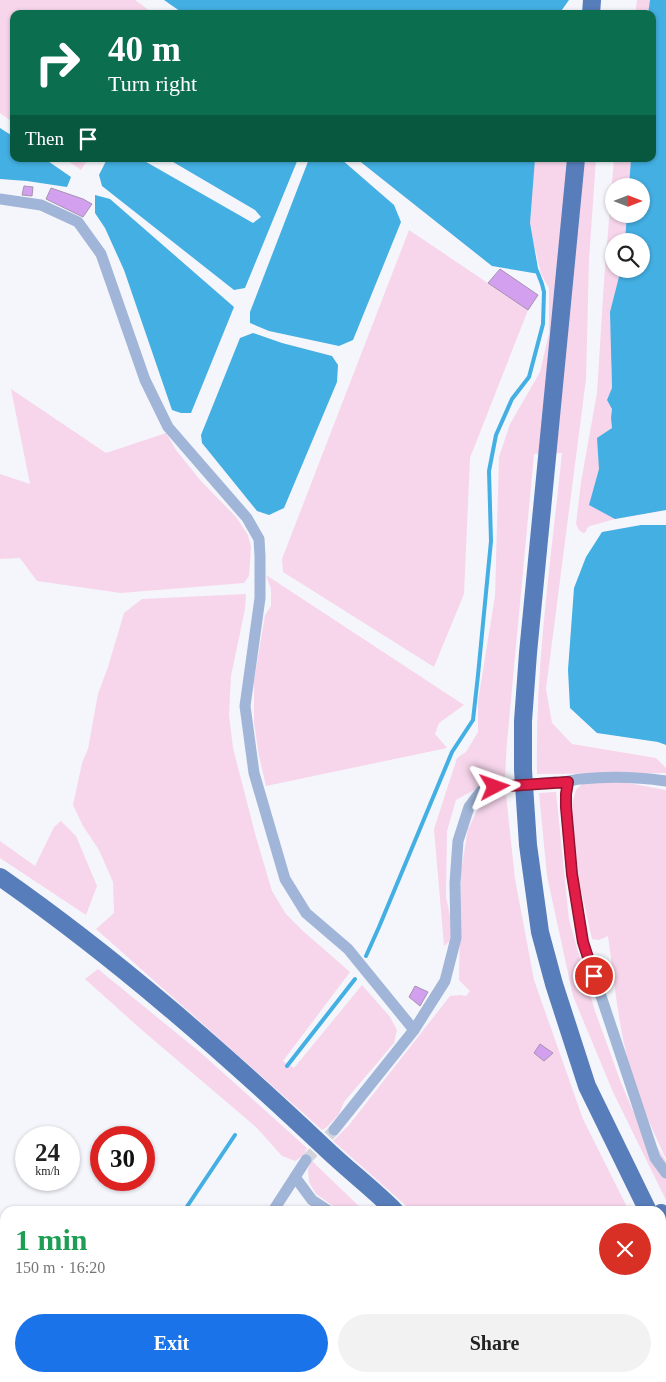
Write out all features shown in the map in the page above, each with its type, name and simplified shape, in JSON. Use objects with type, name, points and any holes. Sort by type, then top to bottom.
[{"type":"main road","points":[[576,162],[523,721],[523,770],[528,844],[540,932],[586,1086],[650,1206]]},
{"type":"main road","points":[[0,877],[84,938],[164,1003],[390,1206]]},
{"type":"main road","points":[[331,1154],[378,1206]]},
{"type":"street","points":[[0,199],[41,205],[78,222],[101,254],[145,380],[168,427],[247,518],[259,539],[260,598],[245,706],[254,773],[285,879],[306,913],[348,949],[414,1030]]},
{"type":"street","points":[[334,1130],[414,1030],[445,981],[456,938],[455,884],[458,841],[469,807],[481,791],[495,787],[618,777],[666,782]]},
{"type":"street","points":[[568,782],[566,807],[572,874],[583,942],[655,1158],[666,1172]]},
{"type":"street","points":[[276,1206],[306,1160]]},
{"type":"street","points":[[295,1177],[312,1200],[321,1206]]},
{"type":"shaded area","points":[[0,0],[135,0],[149,10],[10,10],[10,120],[0,113]]},
{"type":"shaded area","points":[[637,0],[650,0],[649,10],[636,10]]},
{"type":"shaded area","points":[[69,162],[86,162],[81,170]]},
{"type":"shaded area","points":[[361,162],[596,162],[589,260],[586,379],[546,689],[552,723],[572,744],[656,758],[666,768],[666,773],[537,774],[541,654],[562,453],[534,454],[505,777],[481,786],[456,800],[447,831],[446,897],[453,930],[450,941],[444,946],[434,829],[457,758],[466,752],[478,732],[478,701],[495,596],[499,457],[510,424],[540,372],[549,333],[549,288],[541,274],[532,236],[492,266]]},
{"type":"shaded area","points":[[614,162],[652,162],[666,319],[611,366],[612,386],[666,510],[615,519],[590,526],[583,533],[576,524],[581,482],[597,393],[605,269],[605,278],[650,278],[650,233],[608,233],[609,223],[650,223],[650,178],[612,178]]},
{"type":"shaded area","points":[[409,230],[528,310],[470,458],[464,594],[434,667],[283,572],[282,559]]},
{"type":"shaded area","points":[[11,389],[106,453],[166,433],[176,450],[200,480],[236,517],[248,535],[251,547],[249,576],[244,583],[121,593],[37,581],[20,558],[0,559],[0,474],[30,484]]},
{"type":"shaded area","points":[[266,575],[464,705],[439,723],[435,734],[447,748],[266,786],[254,723],[254,681],[265,615],[271,606],[271,589]]},
{"type":"shaded area","points":[[246,594],[245,609],[231,676],[229,715],[233,748],[256,837],[272,891],[286,914],[350,972],[283,1061],[294,1068],[362,985],[390,1017],[397,1030],[394,1043],[344,1102],[339,1114],[322,1130],[96,929],[114,913],[113,882],[99,850],[83,826],[73,805],[82,763],[88,749],[98,694],[124,613],[142,599]]},
{"type":"shaded area","points":[[623,782],[666,790],[666,1159],[632,1077],[619,1017],[608,936],[599,940],[592,939],[580,885],[571,818],[576,790],[583,783]]},
{"type":"shaded area","points":[[556,792],[569,920],[595,1011],[620,1080],[632,1109],[666,1161],[666,1200],[613,1092],[573,996],[547,876],[539,793]]},
{"type":"shaded area","points":[[506,795],[515,879],[534,980],[583,1119],[626,1206],[406,1206],[333,1141],[349,1125],[450,996],[466,996],[470,991],[459,980],[461,871],[468,829],[481,803]]},
{"type":"shaded area","points":[[61,821],[76,836],[97,886],[86,915],[0,858],[0,841],[35,866],[54,827]]},
{"type":"shaded area","points":[[98,969],[201,1053],[307,1148],[304,1155],[295,1161],[282,1156],[256,1127],[85,979]]},
{"type":"shaded area","points":[[311,1160],[359,1206],[333,1206],[316,1194],[309,1182],[308,1170]]},
{"type":"water","points":[[164,0],[569,0],[562,10],[178,10]]},
{"type":"water","points":[[650,0],[666,0],[666,510],[615,519],[589,505],[599,469],[597,438],[612,428],[612,409],[607,400],[612,388],[610,312],[619,278],[650,278],[650,233],[626,233],[626,223],[650,223],[650,178],[630,178],[631,162],[656,162],[656,10],[649,10]]},
{"type":"water","points":[[0,128],[10,134],[10,162],[49,162],[71,177],[67,187],[0,179]]},
{"type":"water","points":[[106,162],[146,162],[253,223],[261,217],[255,210],[173,162],[297,162],[245,288],[234,290],[102,186],[99,175]]},
{"type":"water","points":[[308,162],[344,162],[394,205],[401,222],[353,340],[339,346],[269,331],[250,323],[250,312]]},
{"type":"water","points":[[361,162],[535,162],[530,223],[539,274],[492,266]]},
{"type":"water","points":[[95,195],[110,199],[234,307],[191,413],[181,413],[172,410],[124,270],[105,228],[95,213]]},
{"type":"water","points":[[253,333],[332,356],[338,365],[337,382],[284,508],[269,515],[257,511],[202,443],[201,435],[240,338]]},
{"type":"water","points":[[641,525],[666,525],[666,745],[658,742],[597,733],[570,708],[568,670],[574,588],[586,557],[602,532]]},
{"type":"building","points":[[24,186],[33,187],[32,196],[22,195]]},
{"type":"building","points":[[51,188],[92,204],[83,217],[46,199]]},
{"type":"building","points":[[500,269],[538,295],[528,310],[488,283]]},
{"type":"building","points":[[415,986],[428,992],[420,1006],[409,997]]},
{"type":"building","points":[[540,1044],[553,1053],[544,1061],[534,1053]]},
{"type":"waterway","points":[[366,956],[452,752],[473,720],[491,541],[489,471],[496,435],[512,399],[529,377],[543,324],[544,292],[537,271]]},
{"type":"waterway","points":[[287,1066],[355,979]]},
{"type":"waterway","points":[[187,1206],[235,1135]]},
{"type":"tunnel","points":[[306,1160],[334,1130]]},
{"type":"route","points":[[495,787],[568,782],[566,807],[572,874],[583,942],[594,976]]}]
